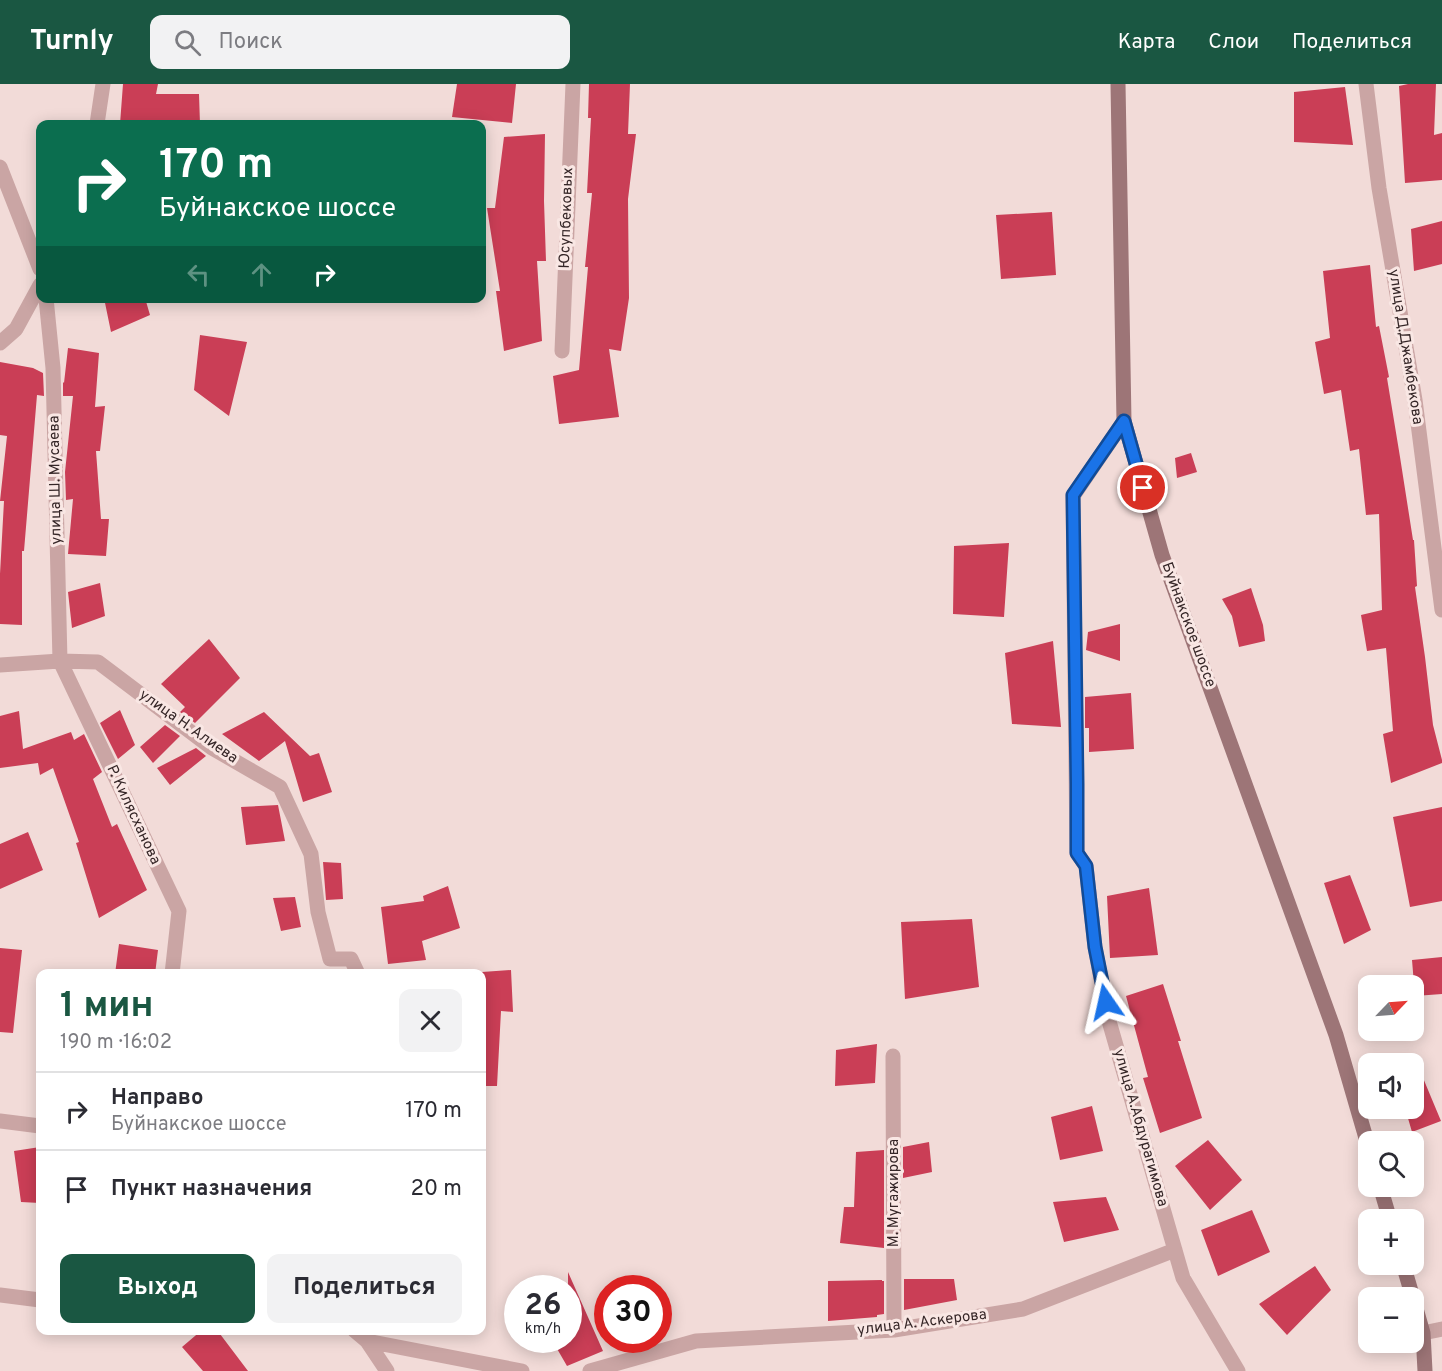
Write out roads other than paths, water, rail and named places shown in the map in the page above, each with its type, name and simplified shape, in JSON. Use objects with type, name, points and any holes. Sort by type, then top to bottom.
[{"type":"main road","name":"Буйнакское шоссе","points":[[1118,84],[1124,421],[1162,555],[1336,1035],[1364,1131]]},
{"type":"main road","points":[[1424,1352],[1425,1371]]},
{"type":"street","points":[[98,120],[103,84]]},
{"type":"street","name":"Юсупбековых","points":[[562,351],[573,84]]},
{"type":"street","name":"улица Д.Джамбекова","points":[[1366,84],[1379,188],[1414,400],[1442,610]]},
{"type":"street","points":[[0,167],[36,259]]},
{"type":"street","points":[[0,343],[16,329],[36,292]]},
{"type":"street","name":"улица Ш. Мусаева","points":[[46,303],[53,368],[60,662]]},
{"type":"street","name":"улица А.Абдурагимова","points":[[1124,421],[1073,495],[1077,853],[1086,866],[1095,947],[1109,1021],[1183,1278],[1238,1371]]},
{"type":"street","points":[[0,664],[60,662]]},
{"type":"street","name":"Р. Килясханова","points":[[60,662],[179,911],[173,969]]},
{"type":"street","name":"улица Н. Алиева","points":[[60,662],[98,662],[212,748],[280,787],[311,854],[318,912],[330,959],[351,958],[356,969]]},
{"type":"street","name":"М. Мугажирова","points":[[893,1056],[894,1330]]},
{"type":"street","points":[[0,1121],[36,1126]]},
{"type":"street","name":"улица А. Аскерова","points":[[590,1371],[696,1341],[894,1330],[1023,1309],[1175,1250]]},
{"type":"street","points":[[0,1295],[36,1300]]},
{"type":"street","points":[[1424,1333],[1442,1329]]},
{"type":"street","points":[[360,1335],[367,1341],[387,1371]]},
{"type":"street","points":[[367,1341],[522,1371]]}]
